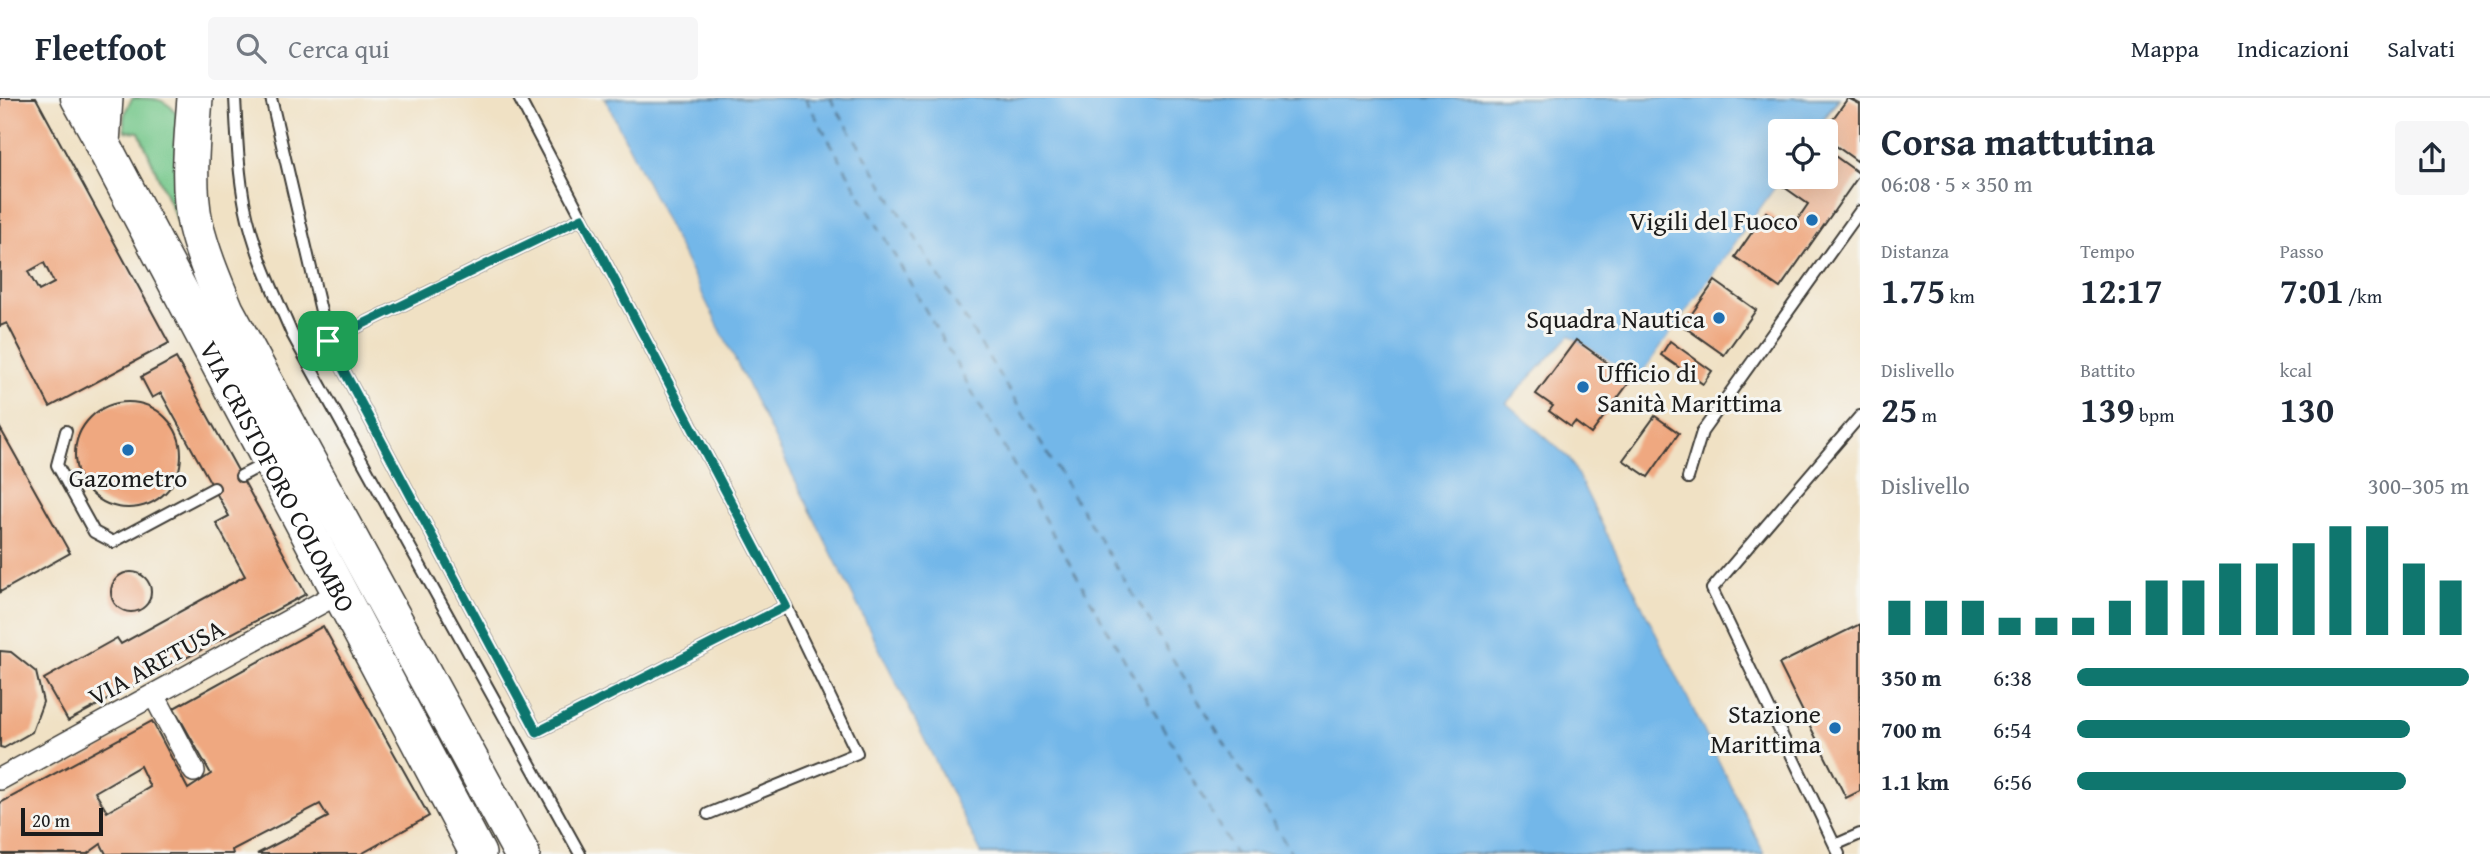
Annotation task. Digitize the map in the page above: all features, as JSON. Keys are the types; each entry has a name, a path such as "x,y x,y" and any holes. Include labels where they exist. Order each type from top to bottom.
{"main road":[{"name":"VIA CRISTOFORO COLOMBO","path":"77,98 102,143 255,469 339,593 478,854"},
{"path":"102,143 105,98"},
{"name":"VIA CRISTOFORO COLOMBO","path":"191,101 195,220 203,253 226,310 522,854"}],"street":[{"name":"VIA ARETUSA","path":"0,779 339,593"},
{"path":"154,695 194,771"}],"lane":[{"path":"235,98 238,164 245,208 259,257 292,334 580,854"},
{"path":"271,98 328,341 537,732 786,606"},
{"path":"519,98 786,606 857,753 708,814"},
{"path":"1688,478 1702,432 1860,211"},
{"path":"328,341 582,218"},
{"path":"1860,416 1712,589 1837,850 1860,834"},
{"path":"66,431 57,465 94,532 113,542 214,488"}],"green space":[{"path":"133,98 149,98 166,103 181,119 183,234 139,132 125,131 125,114"}],"water":[{"path":"604,98 1839,98 1824,119 1768,119 1768,189 1774,189 1638,380 1570,336 1507,403 1570,458 1765,854 981,854"}],"pier":[{"path":"600,98 604,98 981,854 977,854"},
{"path":"1774,189 1777,189 1640,382 1636,383 1571,340 1512,403 1573,456 1769,854 1765,854 1570,458 1507,403 1570,336 1638,379"}],"building":[{"path":"0,98 36,98 169,343 50,407 7,323 0,326","holes":["44,263 54,283 39,291 28,272"]},
{"path":"1848,98 1860,104 1860,157 1857,161 1838,147 1838,119 1833,119"},
{"name":"Vigili del Fuoco","path":"1838,158 1860,174 1780,288 1735,257 1766,212 1791,229 1808,204 1787,189 1838,189"},
{"name":"Squadra Nautica","path":"1715,281 1756,310 1724,355 1683,326"},
{"name":"Ufficio di Sanità Marittima","path":"1576,340 1631,380 1591,434 1575,422 1571,427 1549,411 1553,406 1536,394"},
{"path":"1670,341 1712,371 1703,384 1661,355"},
{"path":"176,358 306,594 68,721 44,679 117,638 121,644 245,576 216,523 229,516 161,393 152,398 141,377"},
{"name":"Gazometro","path":"128,402 148,406 166,417 177,435 181,455 177,475 166,493 148,504 128,508 108,504 90,493 79,475 75,455 79,435 90,417 108,406"},
{"path":"1655,416 1679,433 1648,477 1623,460"},
{"path":"0,428 70,553 0,592"},
{"path":"131,572 145,578 151,592 145,606 131,612 117,606 111,592 117,578"},
{"name":"Stazione Marittima","path":"1860,624 1860,791 1846,798 1779,664"},
{"path":"323,626 429,816 361,854 257,854 328,817 320,804 232,850 233,854 106,854 101,844 87,854 0,854 0,803 152,721 188,789 211,774 174,708","holes":["140,766 150,787 107,812 95,792"]},
{"path":"0,651 11,652 36,672 43,702 32,732 4,748 0,747"}],"ferry route":[{"path":"805,98 1235,854"},
{"path":"830,98 1292,854"}],"place":[{"name":"Vigili del Fuoco","path":"1812,220"},
{"name":"Squadra Nautica","path":"1719,318"},
{"name":"Ufficio di Sanità Marittima","path":"1583,387"},
{"name":"Gazometro","path":"128,450"},
{"name":"Stazione Marittima","path":"1835,728"}],"route":[{"path":"582,218 786,606 537,732 328,341 582,218"}]}
